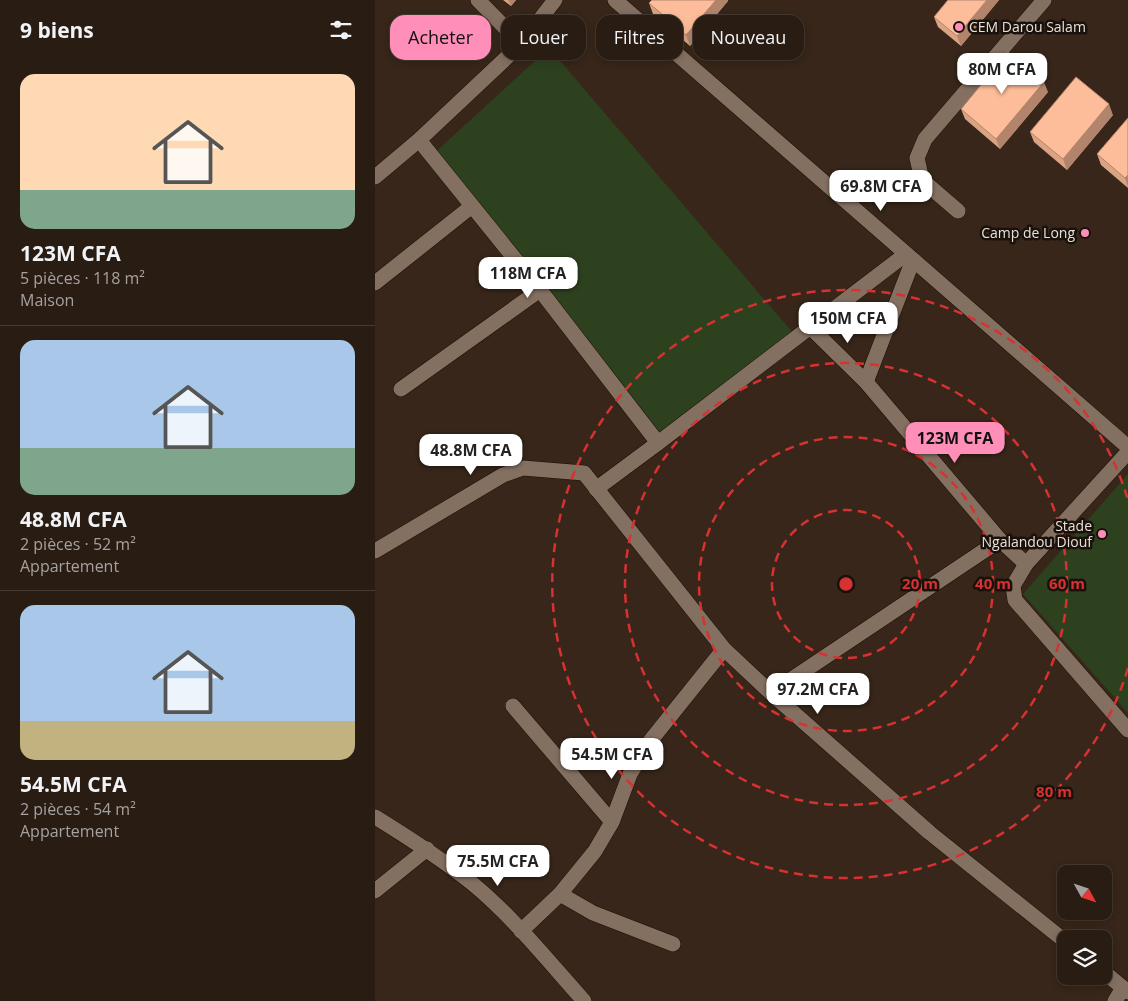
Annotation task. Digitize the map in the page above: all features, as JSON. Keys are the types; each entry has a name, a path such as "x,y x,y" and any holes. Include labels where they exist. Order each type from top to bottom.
{"street":[{"path":"478,0 501,24"},
{"path":"543,15 555,0"},
{"path":"615,0 1128,447"},
{"path":"957,211 922,180 917,158 925,139 1044,0"},
{"path":"375,177 419,140 504,60"},
{"path":"419,140 540,290 658,443"},
{"path":"375,283 471,206"},
{"path":"596,488 810,327 909,257"},
{"path":"866,382 909,257"},
{"path":"401,389 540,290"},
{"path":"810,327 866,382 1000,540 1026,564"},
{"path":"1128,452 1026,564 1013,586 1015,600 1128,730"},
{"path":"375,551 503,475 523,468 584,473 724,649 771,693 930,833 1057,935"},
{"path":"771,693 1000,540"},
{"path":"521,931 560,894 595,851 612,822 630,774 651,740 724,649"},
{"path":"513,706 612,822"},
{"path":"375,817 427,850 474,885 521,931 584,1001"},
{"path":"375,891 427,850"},
{"path":"560,894 593,912 673,944"},
{"path":"1112,979 1126,990 1115,1001"}],"green space":[{"path":"536,60 559,60 794,334 657,440 430,157"},
{"name":"Stade Ngalandou Diouf","path":"1128,474 1128,713 1023,594"}],"building":[{"path":"652,0 716,0 703,15 693,15 693,27 686,35 683,32 683,15 663,15 649,3"},
{"path":"948,0 987,0 957,36 934,17"},
{"path":"1008,52 1044,82 996,139 961,109"},
{"path":"1076,77 1109,104 1063,159 1030,132"},
{"path":"1128,118 1128,175 1125,178 1097,154"}],"place":[{"name":"CEM Darou Salam","path":"959,27"},
{"name":"Camp de Long","path":"1085,233"},
{"name":"Stade Ngalandou Diouf","path":"1102,534"}]}
